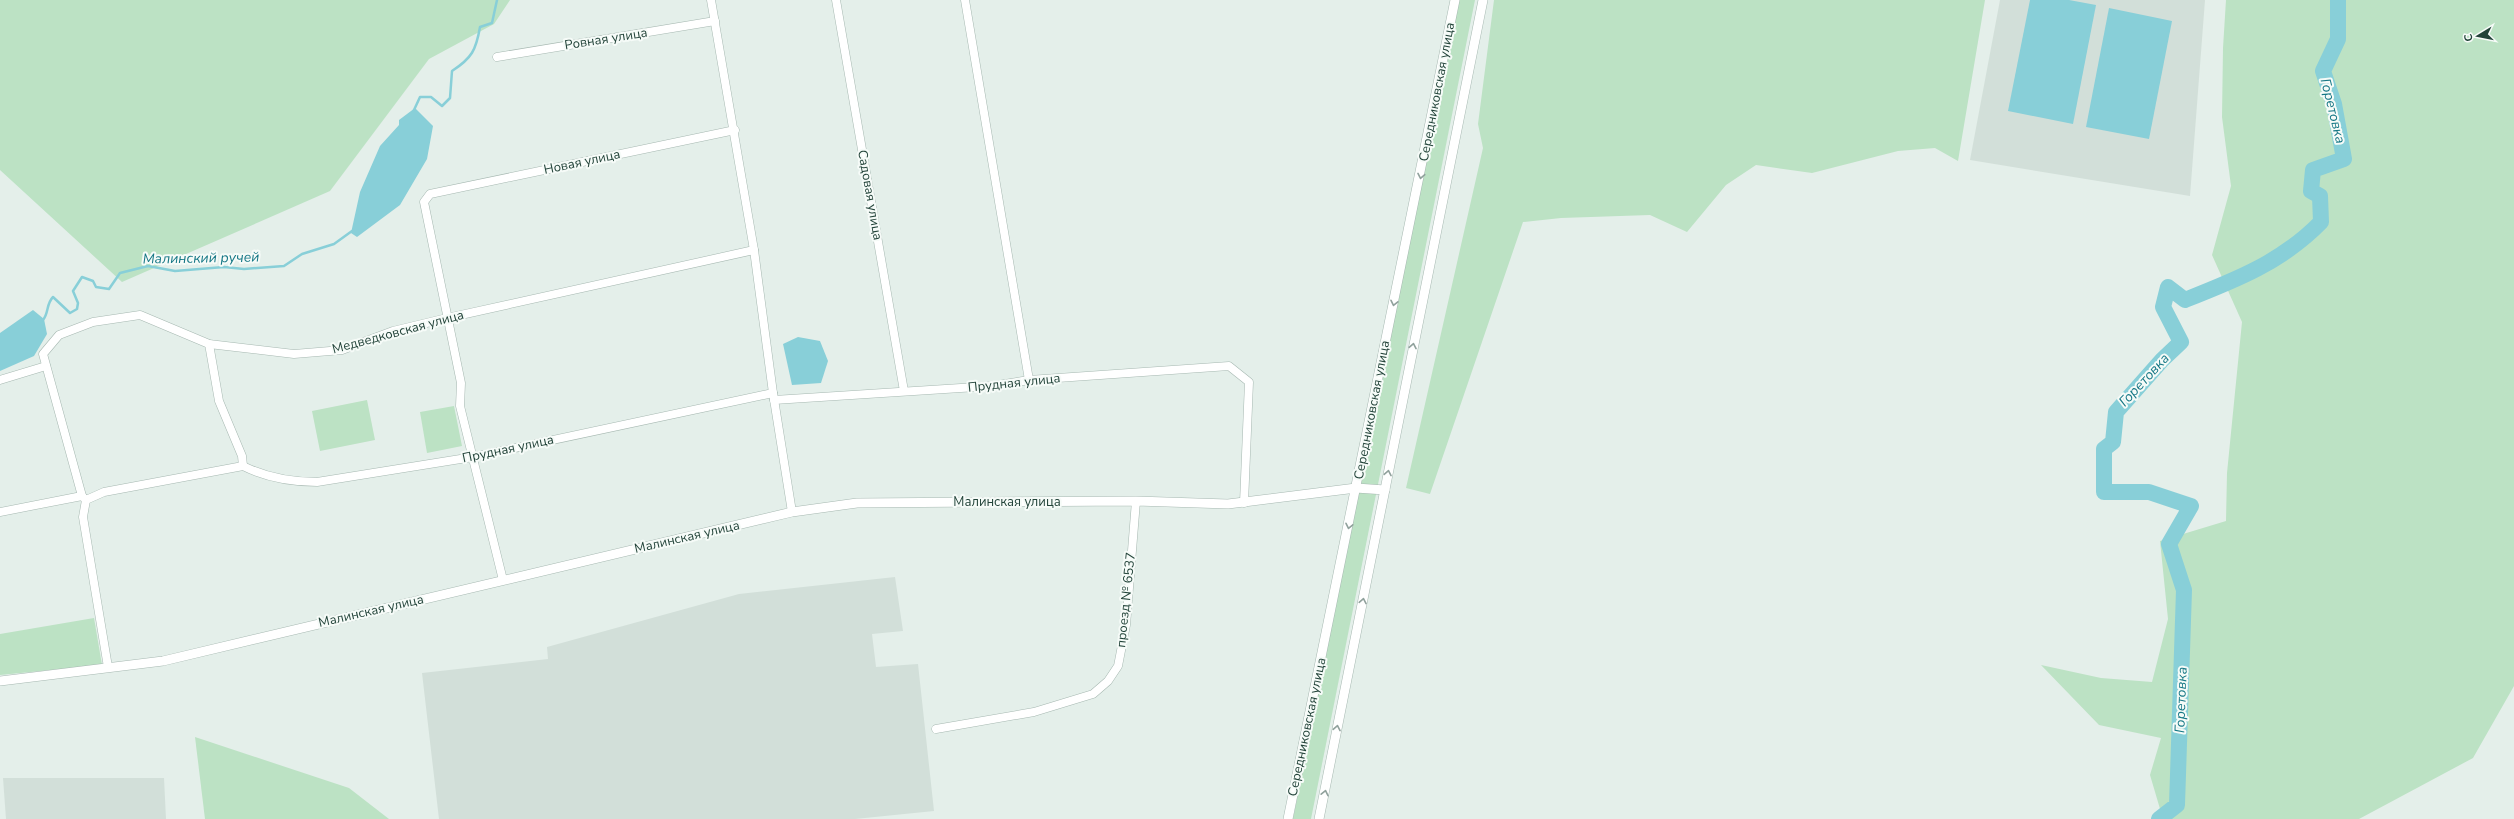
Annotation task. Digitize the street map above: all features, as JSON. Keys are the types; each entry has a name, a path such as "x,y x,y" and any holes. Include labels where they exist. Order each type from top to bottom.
{"street":[{"path":"711,0 735,130 754,250 792,512"},
{"name":"Садовая улица","path":"836,0 904,391"},
{"path":"966,0 1029,380"},
{"name":"Середниковская улица","path":"1288,819 1455,0"},
{"name":"Середниковская улица","path":"1319,819 1483,0"},
{"name":"Ровная улица","path":"497,57 715,21"},
{"name":"Новая улица","path":"447,318 424,202 430,194 735,130"},
{"name":"Медведковская улица","path":"84,498 43,354 59,335 94,322 140,315 209,344 294,354 342,350 394,331 447,318 754,250"},
{"path":"447,318 461,383 460,406 503,580"},
{"path":"0,512 84,498 104,492 243,466 242,456 219,401 209,344"},
{"path":"0,380 46,366"},
{"name":"Прудная улица","path":"243,466 258,473 292,482 317,482 473,457 774,396 992,386 1029,380 1229,366 1249,382 1244,503"},
{"name":"Малинская улица","path":"0,681 163,661 792,512 857,503 1136,501 1244,503 1356,488 1385,490"},
{"path":"84,498 83,517 108,667"},
{"name":"проезд № 6537","path":"936,729 1034,712 1093,694 1108,681 1118,666 1126,625 1136,501"}],"shaded area":[{"path":"2000,0 2205,0 2190,196 1970,160"},
{"path":"895,577 903,631 872,634 876,667 918,664 934,811 855,819 439,819 422,673 548,659 547,647 739,594"},
{"path":"3,778 164,778 166,819 6,819"}],"green space":[{"path":"0,0 510,0 494,24 429,59 330,191 122,282 0,170"},
{"path":"1458,0 1475,0 1311,819 1293,819"},
{"path":"1494,0 1985,0 1958,161 1935,148 1898,151 1812,173 1756,165 1726,185 1687,232 1650,215 1561,218 1523,222 1430,494 1406,488 1483,148 1478,124"},
{"path":"2226,0 2514,0 2514,686 2473,758 2359,819 2163,819 2150,775 2161,738 2099,725 2041,665 2101,678 2152,682 2168,619 2160,541 2226,521 2227,473 2242,322 2212,255 2231,186 2222,117 2223,48"},
{"path":"367,400 375,440 320,451 312,411"},
{"path":"454,406 462,446 427,453 420,412"},
{"path":"94,618 102,665 0,675 0,634"},
{"path":"195,737 349,788 389,819 205,819"}],"water":[{"path":"2030,0 2069,0 2096,5 2073,124 2008,111"},
{"path":"2109,8 2172,21 2149,139 2086,127"},
{"path":"415,108 433,126 427,159 400,205 357,237 351,233 360,192 380,146 399,125 399,120"},
{"path":"33,310 44,319 47,334 34,356 0,371 0,333"},
{"path":"798,337 820,341 828,361 821,383 792,385 783,344"}],"waterway":[{"name":"Малинский ручей","path":"414,110 420,97 431,97 442,106 450,98 452,71 464,62 472,53 477,42 480,27 492,23 497,0"},
{"name":"Горетовка","path":"2159,819 2177,805 2184,590 2169,544 2191,506 2149,492 2104,492 2104,449 2113,442 2116,412 2162,360 2181,342 2163,307 2168,287 2185,300 2222,285 2274,259 2306,236 2321,222 2320,196 2311,191 2313,170 2344,159 2334,104 2323,71 2338,39 2338,0"},
{"name":"Малинский ручей","path":"43,320 49,303 53,297 70,313 77,309 78,303 73,291 82,277 93,281 96,287 109,289 120,273 148,266 175,271 224,267 244,269 284,266 302,254 334,244 352,231"}]}
